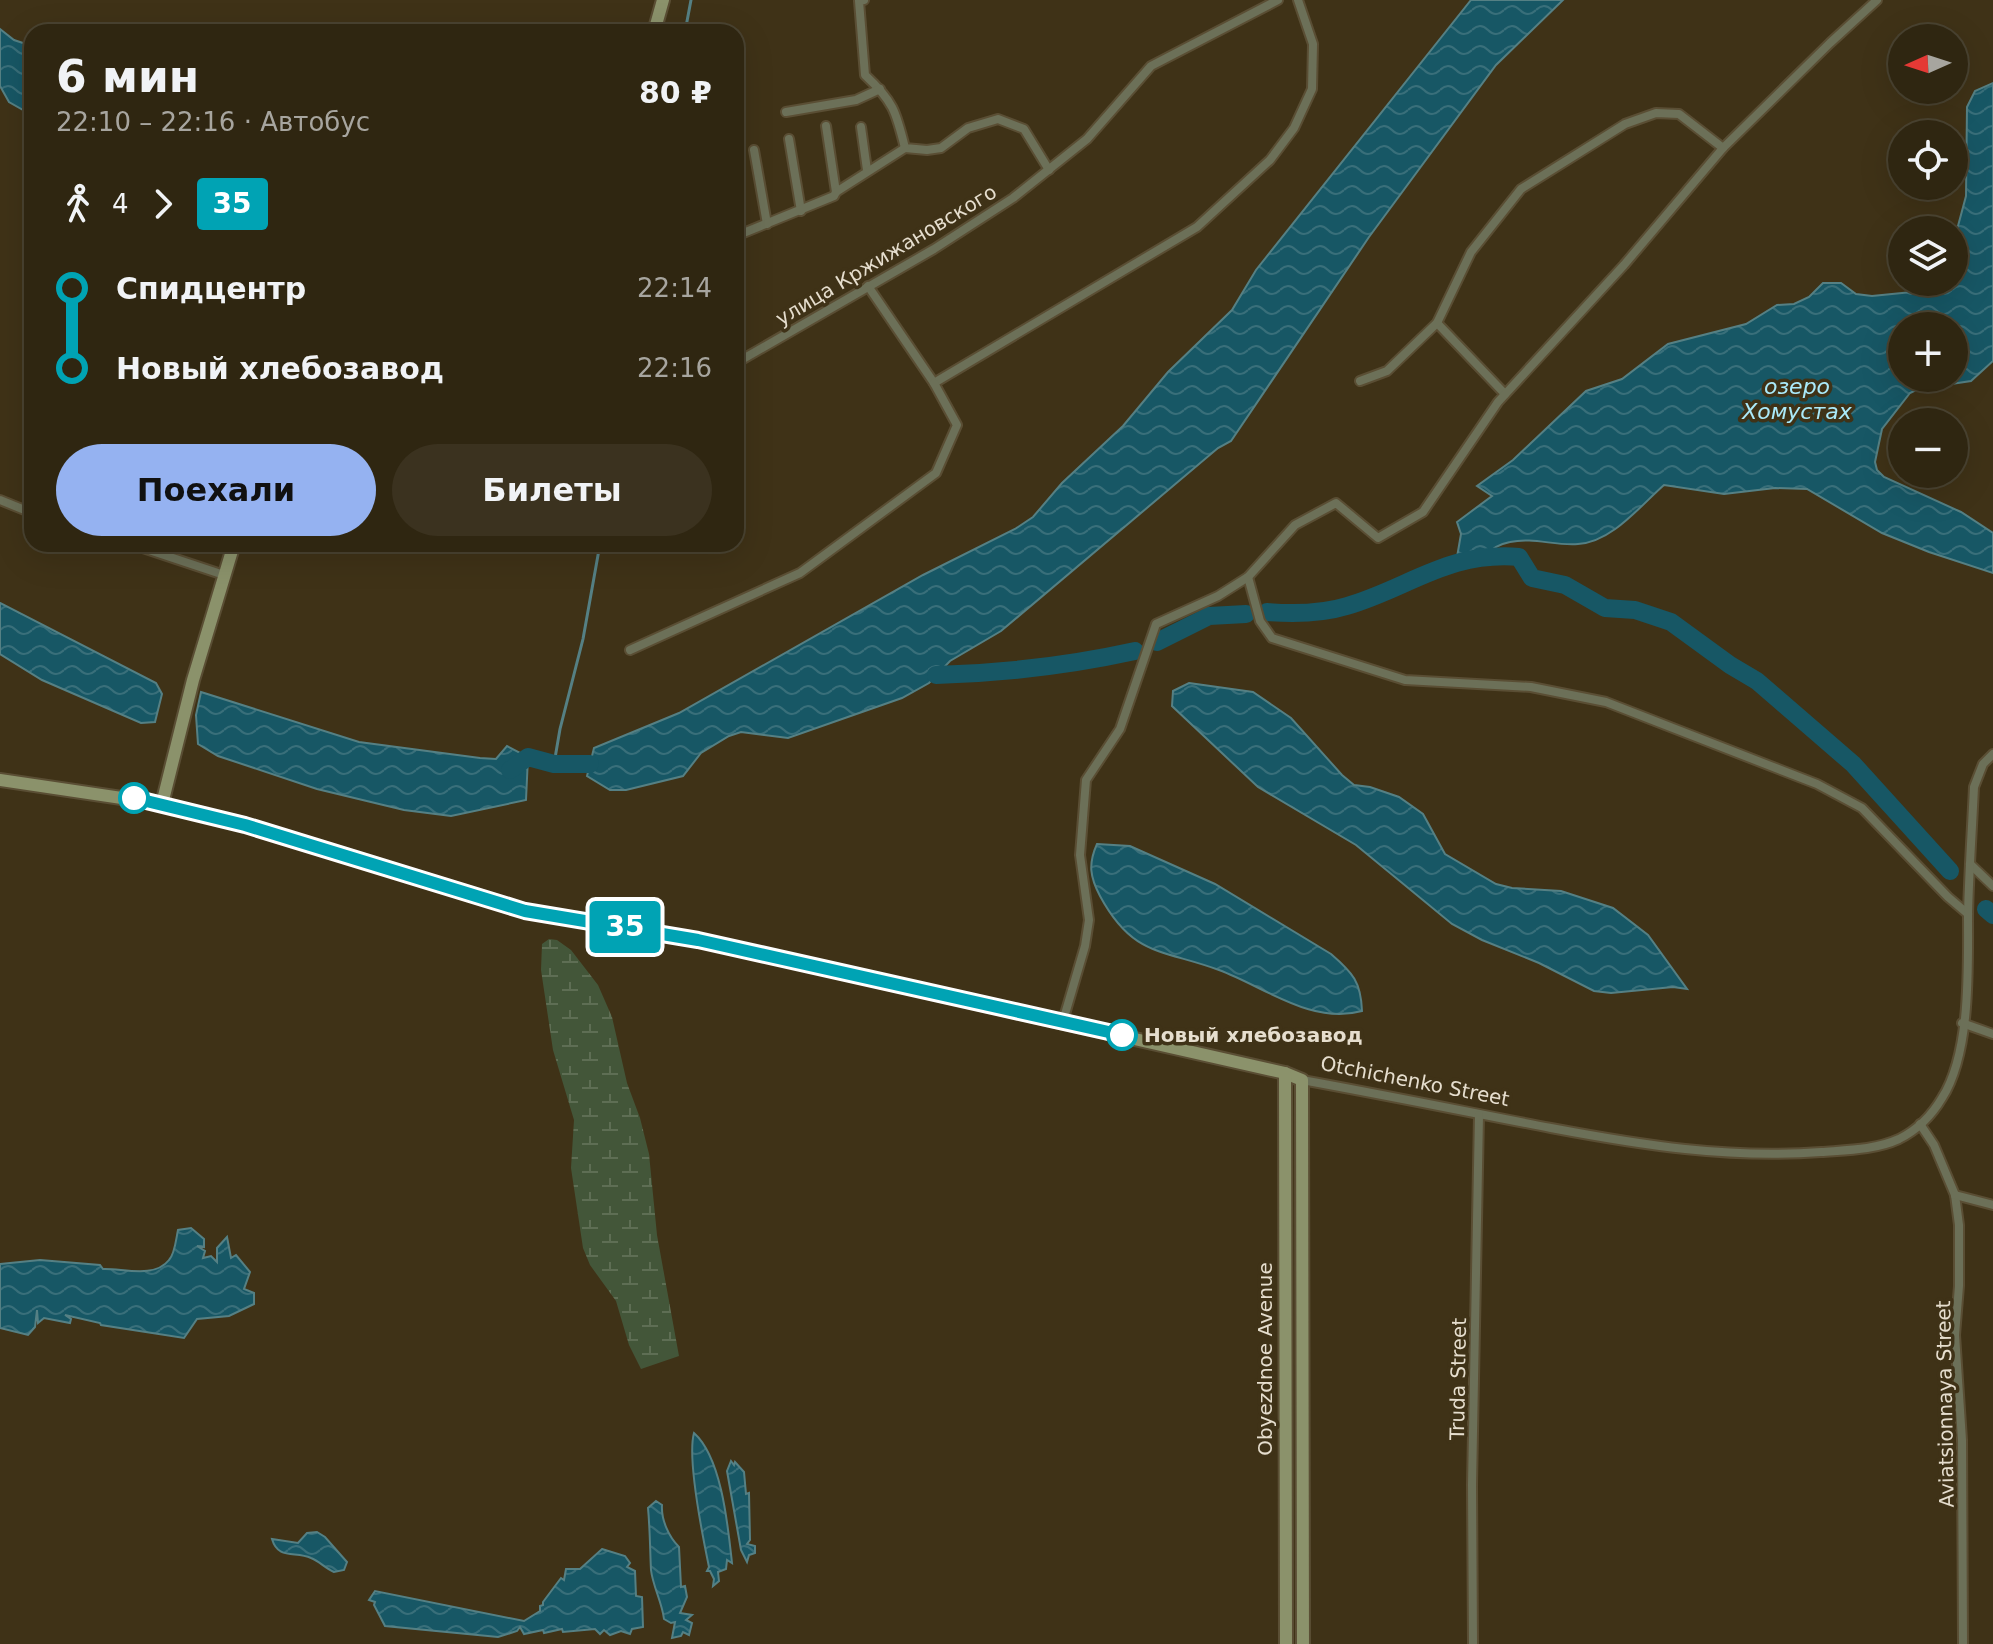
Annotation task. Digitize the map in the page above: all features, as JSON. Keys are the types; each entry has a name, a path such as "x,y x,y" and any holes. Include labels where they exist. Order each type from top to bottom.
{"street":[{"path":"656,24 663,0"},
{"path":"864,0 859,1 865,75 897,111 905,148"},
{"name":"улица Кржижановского","path":"744,358 934,249 1013,198 1087,139 1151,66 1278,0"},
{"path":"934,383 1197,227 1270,160 1294,128 1312,89 1313,44 1298,0"},
{"path":"1063,1021 1085,946 1089,920 1080,855 1086,780 1120,729 1156,624 1218,596 1248,577 1295,525 1336,503 1378,538 1423,512 1505,394 1624,265 1723,148 1877,0"},
{"path":"786,112 856,100 880,89"},
{"path":"1360,381 1387,371 1437,323 1471,252 1521,189 1625,124 1656,113 1679,114 1723,148"},
{"path":"744,233 834,196 867,170 905,148 941,148 968,128 998,119 1024,129 1049,170"},
{"path":"826,126 836,192"},
{"path":"861,127 867,170"},
{"path":"789,139 801,211"},
{"path":"754,150 767,224"},
{"path":"630,650 800,573 936,473 957,425 934,383 868,286"},
{"path":"1437,323 1505,394"},
{"path":"0,500 24,510"},
{"path":"155,552 224,575"},
{"path":"162,804 193,680 231,552"},
{"path":"1248,577 1260,621 1272,638 1405,680 1531,687 1606,702 1817,784 1862,808 1968,914"},
{"name":"Otchichenko Street","path":"0,780 162,804 245,825 525,911 698,940 1063,1021 1285,1073 1302,1080 1633,1143 1728,1154 1812,1152 1877,1146 1896,1140 1920,1124 1942,1099 1960,1055 1968,964 1976,779 1983,764 1993,754"},
{"path":"1970,864 1993,886"},
{"path":"1962,1023 1993,1034"},
{"name":"Obyezdnoe Avenue","path":"1285,1073 1286,1644"},
{"name":"Obyezdnoe Avenue","path":"1302,1080 1303,1644"},
{"name":"Truda Street","path":"1473,1644 1472,1485 1479,1115"},
{"name":"Aviatsionnaya Street","path":"1920,1124 1934,1145 1955,1195 1960,1242 1955,1335 1962,1469 1963,1644"},
{"path":"1955,1195 1993,1205"}],"green space":[{"path":"549,939 557,940 571,950 598,985 612,1017 627,1083 649,1154 657,1235 679,1356 641,1369 629,1345 616,1301 590,1265 583,1248 571,1168 574,1120 553,1050 541,970 542,944"}],"water":[{"path":"1471,0 1563,0 1496,65 1369,237 1231,441 1218,448 1001,631 950,661 929,683 902,698 788,738 741,732 729,736 701,753 683,776 626,790 610,790 587,776 594,748 679,713 923,575 1033,517 1062,483 1123,426 1168,372 1232,310 1256,270"},
{"path":"0,29 24,43 24,110 9,102 0,86"},
{"name":"озеро Хомустах","path":"1993,83 1993,361 1968,381 1968,312 1888,312 1888,392 1912,392 1898,408 1888,408 1888,421 1882,429 1875,462 1877,470 1888,479 1888,488 1908,488 1961,512 1993,533 1993,573 1882,533 1807,489 1775,488 1724,494 1664,485 1625,522 1590,542 1510,542 1474,562 1456,563 1461,534 1457,522 1492,496 1477,486 1513,460 1586,391 1622,379 1668,344 1746,324 1777,305 1794,304 1809,297 1823,283 1841,283 1856,294 1872,296 1968,296 1968,216 1961,216 1965,200 1968,200 1967,107 1975,91"},
{"path":"0,603 156,683 162,694 155,722 141,723 42,680 0,654"},
{"path":"1189,683 1253,692 1291,718 1354,785 1399,797 1423,814 1445,854 1496,884 1561,891 1613,908 1648,935 1687,989 1594,991 1452,924 1356,845 1258,787 1172,706 1173,691"},
{"path":"201,692 359,742 496,759 507,746 528,757 526,800 451,816 404,810 317,789 218,756 198,744 196,715"},
{"path":"1097,844 1130,846 1215,884 1331,954 1354,979 1360,993 1362,1011 1343,1014 1306,1009 1219,970 1137,941 1112,916 1097,889 1091,864"},
{"path":"191,1228 204,1239 204,1247 197,1246 205,1251 203,1258 211,1256 217,1262 217,1248 227,1237 231,1258 236,1255 250,1272 244,1289 254,1293 254,1304 229,1316 197,1319 184,1338 101,1325 65,1315 71,1319 70,1323 44,1318 38,1323 37,1310 35,1327 28,1335 0,1328 0,1264 40,1260 100,1265 103,1269 147,1271 163,1266 169,1260 178,1230"},
{"path":"694,1433 704,1444 717,1476 732,1563 727,1560 726,1569 718,1572 719,1581 713,1586 714,1579 707,1571 709,1567 694,1479"},
{"path":"731,1461 744,1472 746,1494 749,1493 750,1540 747,1544 755,1546 755,1553 749,1555 747,1562 741,1550 727,1471"},
{"path":"656,1501 662,1505 666,1528 679,1547 681,1587 685,1586 687,1597 680,1613 692,1615 686,1620 692,1623 689,1635 683,1632 681,1636 672,1638 675,1622 664,1619 652,1576 648,1508"},
{"path":"317,1532 347,1562 344,1570 334,1572 311,1558 278,1550 272,1539 298,1543 307,1533"},
{"path":"602,1549 625,1556 630,1563 627,1567 635,1571 636,1596 642,1597 643,1627 632,1629 630,1634 621,1631 610,1635 604,1630 600,1634 595,1629 563,1632 562,1629 524,1634 520,1627 517,1631 498,1637 385,1626 375,1602 369,1600 375,1591 524,1621 540,1611 540,1606 561,1578 564,1580 566,1569 580,1569"}],"waterway":[{"path":"686,24 691,0"},
{"path":"554,764 583,639 599,552"},
{"path":"1267,612 1307,613 1337,609 1450,565 1494,557 1519,557 1532,578 1565,585 1605,608 1635,610 1671,622 1757,681 1853,764 1950,871"},
{"path":"1157,642 1209,616 1246,614"},
{"path":"936,675 1036,668 1135,651"},
{"path":"510,770 528,757 554,764 590,764"},
{"path":"1986,909 1993,915"}],"bus line":[{"name":"35","path":"134,798 245,825 525,911 698,940 1122,1035"}],"place":[{"name":"Новый хлебозавод","path":"1122,1035"}]}
